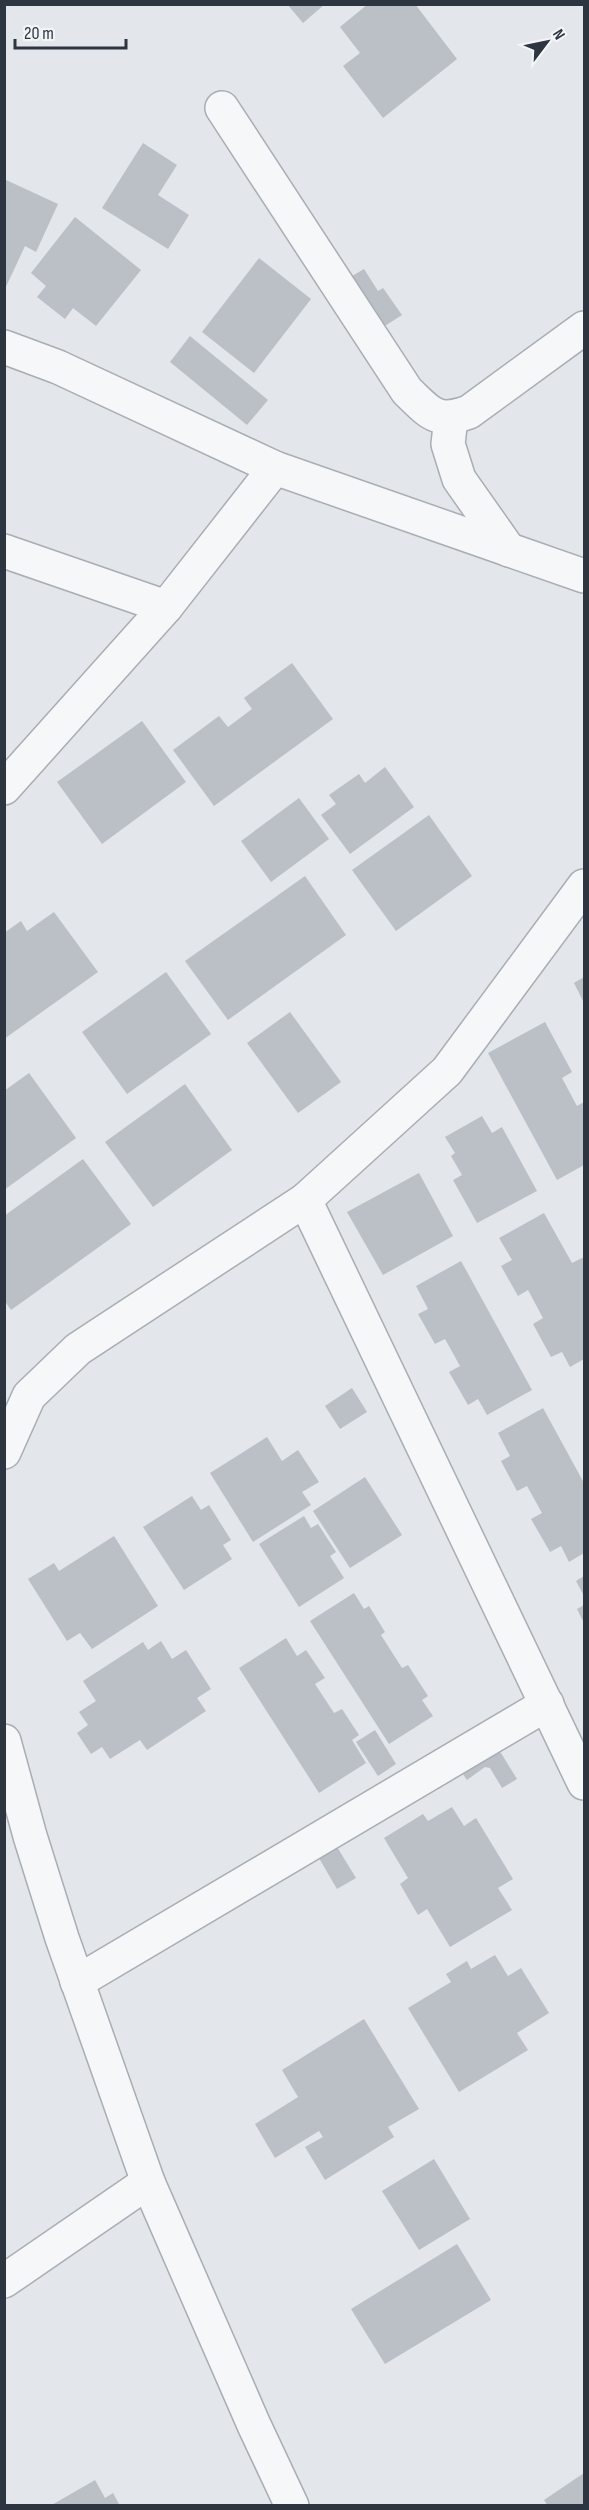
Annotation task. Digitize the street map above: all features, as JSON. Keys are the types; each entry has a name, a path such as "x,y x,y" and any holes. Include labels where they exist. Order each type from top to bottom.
{"street":[{"path":"222,108 407,391 432,416 451,418 469,412 585,328"},
{"path":"4,346 58,367 275,468 585,576"},
{"path":"451,418 448,444 459,479 509,550"},
{"path":"4,788 166,607 275,468"},
{"path":"4,551 166,607"},
{"path":"4,1452 29,1396 78,1349 305,1200 447,1071 585,886"},
{"path":"305,1200 585,1783"},
{"path":"77,1982 547,1704"},
{"path":"4,1741 30,1836 77,1982 148,2181 254,2425 292,2505"},
{"path":"4,2281 148,2181"}],"building":[{"path":"287,4 325,4 303,23"},
{"path":"368,4 415,4 457,59 383,118 343,66 360,53 340,27"},
{"path":"143,143 177,165 158,195 189,215 168,249 102,208"},
{"path":"4,179 58,204 36,252 25,246 4,291"},
{"path":"75,217 141,270 96,326 73,308 65,319 37,297 46,286 31,273"},
{"path":"259,258 311,299 254,373 202,332"},
{"path":"364,269 378,291 383,288 402,315 380,329 347,279"},
{"path":"190,336 268,400 247,425 170,362"},
{"path":"292,663 333,719 214,806 173,750 219,716 228,727 252,709 244,698"},
{"path":"142,721 186,782 102,844 57,782"},
{"path":"385,767 414,807 350,854 321,815 336,804 329,795 359,774 365,783"},
{"path":"299,798 329,839 271,882 241,841"},
{"path":"429,815 472,876 396,931 352,870"},
{"path":"305,876 346,935 228,1020 185,961"},
{"path":"54,912 98,972 4,1039 4,933 21,921 27,931"},
{"path":"166,972 211,1034 127,1094 82,1032"},
{"path":"584,977 584,1003 574,983"},
{"path":"290,1012 341,1082 298,1113 247,1043"},
{"path":"545,1022 572,1072 562,1078 577,1106 584,1102 584,1165 557,1180 488,1053"},
{"path":"29,1073 76,1138 4,1190 4,1091"},
{"path":"185,1084 232,1150 153,1207 105,1142"},
{"path":"482,1116 492,1133 502,1127 537,1191 477,1223 453,1180 462,1175 451,1156 455,1153 445,1137"},
{"path":"83,1159 131,1224 11,1310 4,1300 4,1216"},
{"path":"419,1173 453,1236 383,1275 347,1212"},
{"path":"544,1213 572,1263 584,1257 584,1359 570,1367 562,1352 551,1357 533,1324 543,1318 528,1290 518,1296 501,1266 512,1260 499,1238"},
{"path":"461,1261 532,1390 487,1415 478,1399 468,1405 449,1372 460,1366 445,1339 435,1344 418,1314 428,1309 416,1286"},
{"path":"352,1388 367,1412 340,1429 325,1406"},
{"path":"543,1408 584,1483 584,1553 569,1562 561,1546 550,1552 531,1519 542,1513 527,1486 517,1491 501,1461 510,1456 498,1433"},
{"path":"267,1437 282,1461 298,1450 319,1482 302,1492 311,1505 253,1542 210,1473"},
{"path":"365,1477 402,1535 350,1568 313,1511"},
{"path":"192,1496 201,1510 209,1505 231,1540 223,1545 232,1559 184,1590 143,1527"},
{"path":"304,1516 311,1528 318,1524 336,1552 330,1556 344,1578 299,1607 259,1544"},
{"path":"114,1536 158,1606 92,1649 80,1633 67,1641 28,1579 54,1563 59,1571"},
{"path":"584,1576 584,1596 576,1581"},
{"path":"354,1593 364,1609 369,1606 385,1632 381,1635 402,1668 408,1665 428,1696 422,1700 433,1716 389,1744 310,1621"},
{"path":"584,1605 584,1623 577,1609"},
{"path":"286,1638 297,1656 306,1650 325,1678 315,1684 334,1713 342,1709 359,1735 352,1740 366,1763 319,1793 239,1668"},
{"path":"161,1641 172,1659 186,1650 211,1689 197,1698 206,1711 147,1750 140,1740 110,1759 102,1747 91,1754 77,1733 88,1725 79,1712 96,1701 83,1681 143,1642 148,1650"},
{"path":"375,1730 396,1764 378,1776 356,1742"},
{"path":"481,1748 501,1753 517,1779 502,1788 490,1768 485,1767 467,1780 456,1764"},
{"path":"452,1807 464,1826 476,1818 513,1879 498,1888 512,1910 450,1947 427,1909 418,1915 400,1884 408,1878 384,1838 423,1814 428,1821"},
{"path":"334,1842 356,1878 337,1889 316,1853"},
{"path":"495,1955 508,1976 521,1968 549,2013 517,2033 528,2050 459,2092 408,2008 451,1982 446,1974 467,1961 471,1969"},
{"path":"364,2019 419,2109 388,2127 394,2137 325,2180 305,2147 323,2137 319,2131 275,2158 255,2124 298,2097 282,2070"},
{"path":"434,2159 470,2219 419,2250 382,2191"},
{"path":"457,2244 491,2300 385,2364 351,2309"},
{"path":"584,2473 584,2506 548,2506 544,2500"},
{"path":"95,2480 105,2498 113,2493 120,2506 50,2506"}]}
